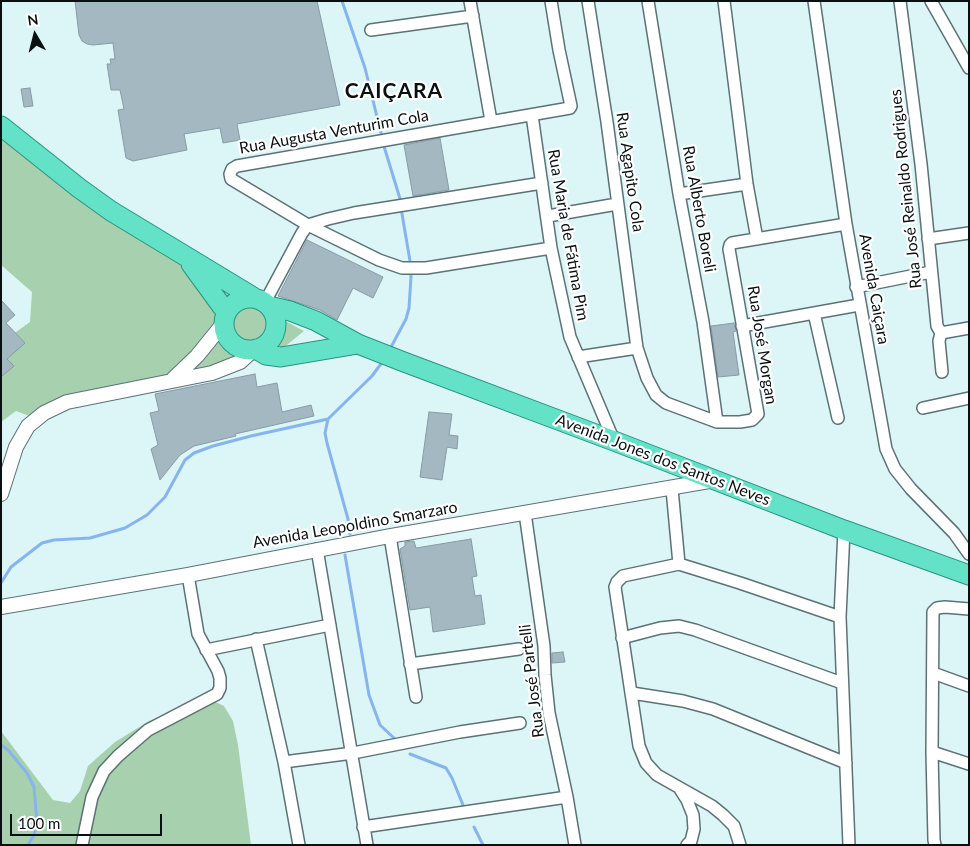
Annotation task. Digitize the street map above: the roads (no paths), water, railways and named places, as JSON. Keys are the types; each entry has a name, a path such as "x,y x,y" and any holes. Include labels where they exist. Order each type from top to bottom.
{"highway":[{"name":"Avenida Jones dos Santos Neves","path":"1,126 112,211 262,302 307,318 367,347 404,362 969,576"},
{"name":"Avenida Jones dos Santos Neves","path":"184,255 224,318 226,336 235,346 247,350 255,350 266,355 281,357 367,347"},
{"path":"224,318 234,302 240,299 262,302 276,317 276,330 270,341 255,350"}],"street":[{"path":"470,1 491,121"},
{"name":"Rua Augusta Venturim Cola","path":"308,225 231,179 232,169 237,166 377,141 566,110 572,106 558,50 551,1"},
{"name":"Rua Agapito Cola","path":"588,1 637,348"},
{"name":"Rua Alberto Boreli","path":"648,1 679,194 703,322 717,422"},
{"path":"724,1 747,184 757,239 846,224"},
{"name":"Avenida Caiçara","path":"814,1 856,287 886,449 895,469 954,533 969,554"},
{"name":"Rua José Reinaldo Rodrigues","path":"900,1 922,164 937,326 941,333 939,341 942,372"},
{"path":"931,1 969,68"},
{"path":"371,30 473,16"},
{"name":"Rua Maria de Fátima Pim","path":"532,115 548,216 551,248 570,336 614,441"},
{"path":"262,302 308,225 328,219 542,183"},
{"path":"679,194 747,184"},
{"path":"548,216 617,204"},
{"path":"308,225 379,260 412,268 551,248"},
{"path":"928,239 969,233"},
{"name":"Rua José Morgan","path":"637,348 647,378 656,395 666,403 717,422 752,420 758,414 729,249 732,243 757,239"},
{"path":"856,287 931,272"},
{"path":"742,326 860,305"},
{"path":"814,313 838,418"},
{"path":"173,380 197,356 224,318"},
{"path":"941,333 969,328"},
{"path":"578,357 637,348"},
{"path":"1,494 16,447 28,426 44,412 67,402 212,373 240,362 255,350"},
{"path":"923,408 969,398"},
{"name":"Avenida Leopoldino Smarzaro","path":"1,607 188,575 390,536 672,489 715,480"},
{"path":"672,489 679,564"},
{"name":"Rua José Partelli","path":"525,513 544,646 549,713 567,797 574,845"},
{"path":"844,530 840,617 849,845"},
{"path":"390,536 416,697"},
{"path":"317,549 353,753 367,845"},
{"path":"740,845 734,826 724,815 712,806 657,775 646,763 639,746 615,587 623,576 679,564 840,617"},
{"path":"82,845 92,797 97,783 109,766 148,730 217,694 220,688 220,678 198,634 188,575"},
{"path":"935,843 932,752 933,612 937,608 945,607 969,609"},
{"path":"206,650 330,625"},
{"path":"622,638 660,628 679,626 695,630 842,683"},
{"path":"256,639 284,762 300,845"},
{"path":"410,664 519,649"},
{"path":"933,673 969,686"},
{"path":"632,694 683,701 713,709 846,763"},
{"path":"284,762 353,753 460,732 520,723"},
{"path":"932,752 969,764"},
{"path":"677,786 687,800 693,816 694,829 691,841 687,845"},
{"path":"364,827 567,797"}],"waterway":[{"path":"342,1 365,68 382,137"},
{"path":"383,143 401,202"},
{"path":"390,349 406,319 409,308 410,261 401,208"},
{"path":"1,583 11,567 42,543 54,540 90,538 125,528 147,515 165,497 185,460 194,453 251,436 328,419 372,376 383,361"},
{"path":"328,419 325,433 348,519 350,534"},
{"path":"345,555 369,695 380,725 394,738"},
{"path":"1,745 8,750 27,773 34,787 37,822 34,835 28,845"},
{"path":"410,754 446,768 463,805"},
{"path":"474,827 483,845"}],"district":[{"name":"CAIÇARA","path":"394,91"}]}
